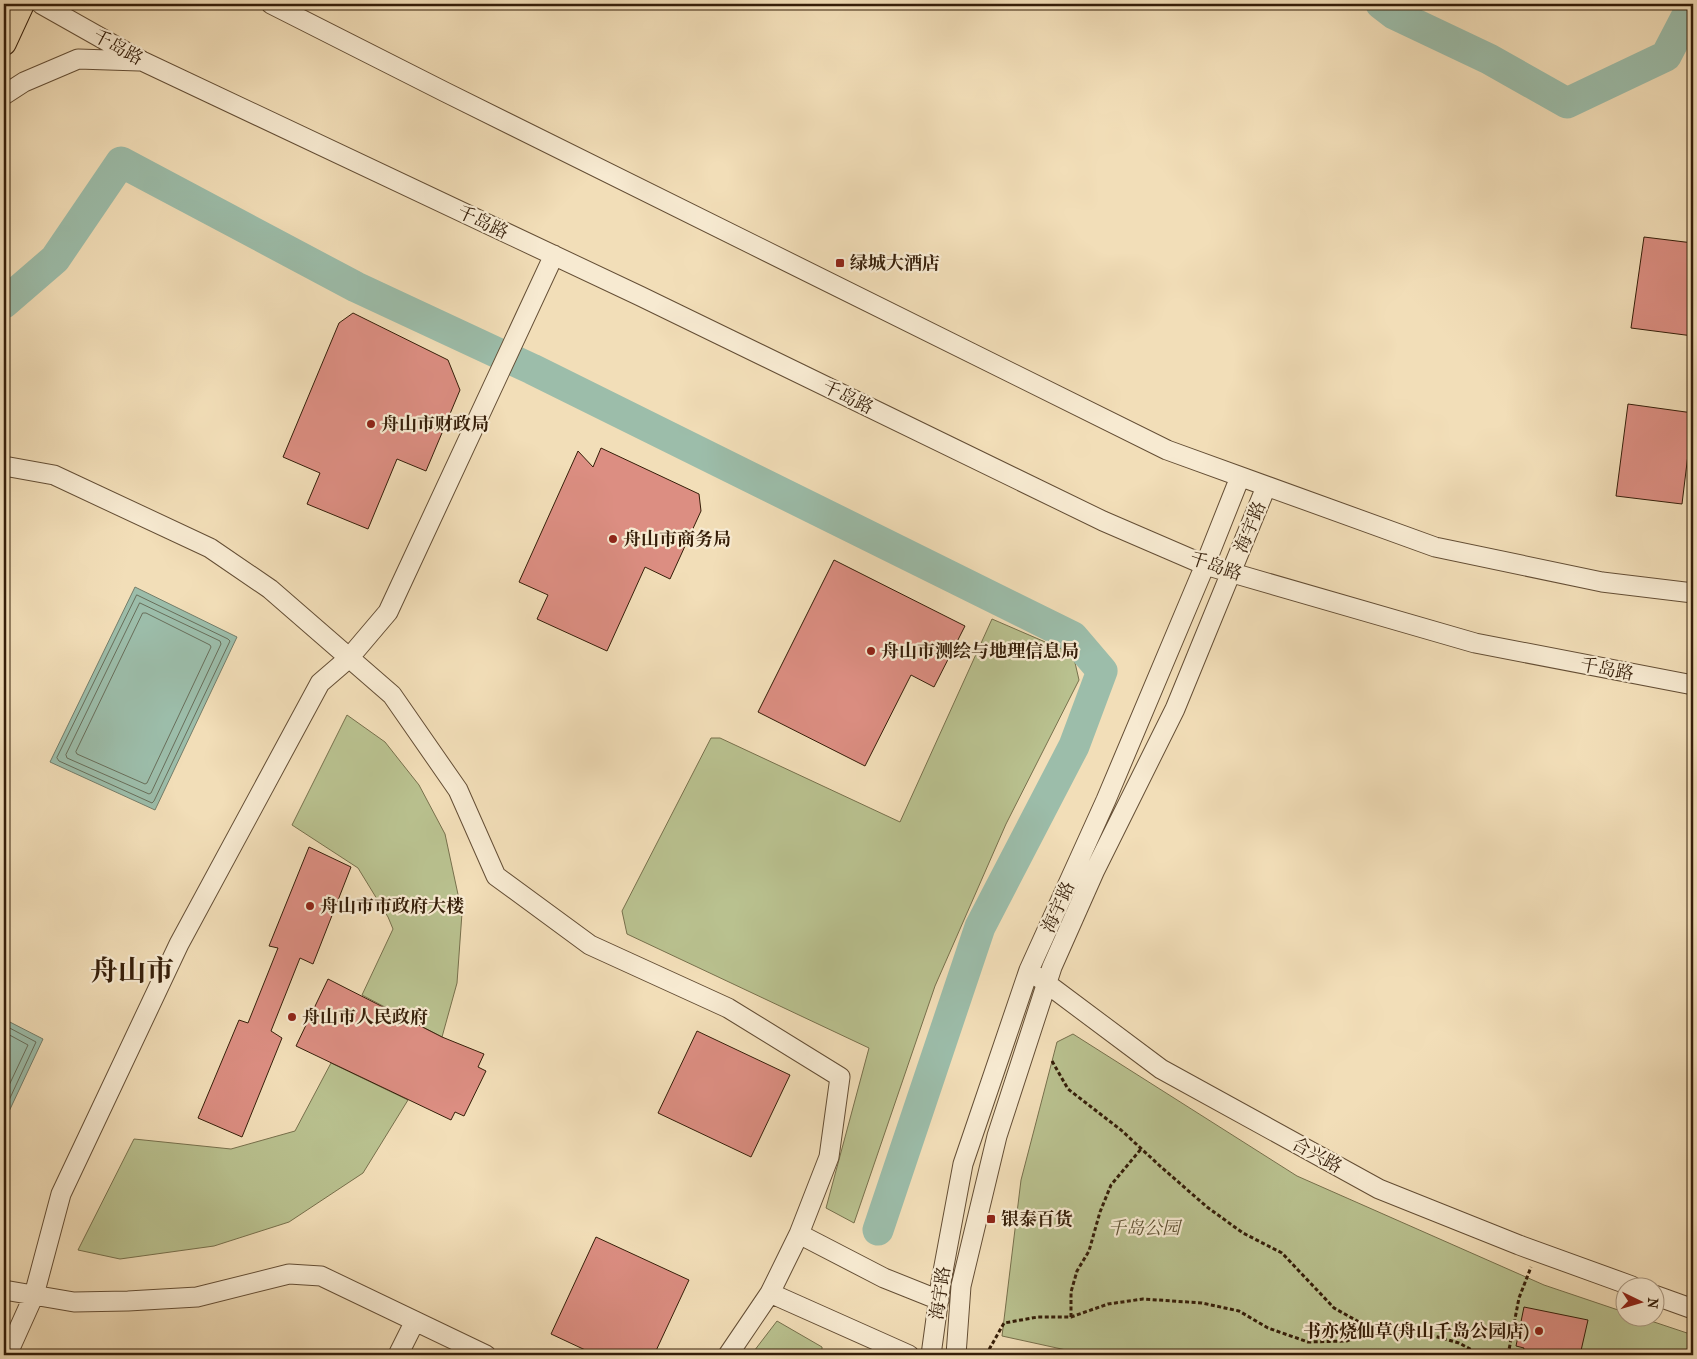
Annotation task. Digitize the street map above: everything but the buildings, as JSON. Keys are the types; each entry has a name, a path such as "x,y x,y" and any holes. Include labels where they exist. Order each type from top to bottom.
{"main road":[{"path":"4,43 22,4"}],"street":[{"name":"千岛路","path":"41,4 142,61 554,255 1103,521 1206,565 1475,643 1693,685"},
{"path":"271,4 506,123 1167,450 1434,546 1602,582 1693,593"},
{"path":"4,95 24,82 78,59 142,61"},
{"path":"7,1355 34,1295 61,1194 179,944 320,683 349,658 388,612 554,255"},
{"path":"4,466 54,475 210,548 270,589 392,695 458,790 496,876 590,945 728,1008 840,1077 829,1157 799,1234 770,1293 728,1355"},
{"name":"海宇路","path":"931,1355 963,1164 1029,970 1106,800 1206,565 1240,477"},
{"name":"海宇路","path":"956,1355 961,1286 994,1146 1052,967 1095,870 1175,709 1266,486"},
{"name":"合兴路","path":"1029,970 1161,1069 1379,1189 1614,1279"},
{"path":"799,1234 884,1278 939,1300"},
{"path":"4,1290 74,1302 128,1301 197,1297 289,1274 320,1276 486,1355"},
{"path":"770,1293 909,1355"},
{"path":"1664,1299 1693,1309"},
{"path":"398,1355 415,1321"}],"path":[{"path":"1052,1061 1068,1089 1121,1130 1207,1207 1243,1233 1282,1253 1334,1308 1368,1327 1402,1327 1459,1343 1481,1355"},
{"path":"1071,1317 1071,1292 1077,1271 1089,1251 1100,1212 1111,1185 1141,1149"},
{"path":"1508,1355 1519,1298 1536,1251"},
{"path":"986,1355 1004,1323 1038,1317 1071,1317 1108,1304 1143,1299 1202,1303 1239,1311 1268,1328 1308,1342 1347,1342 1378,1327"}],"green space":[{"path":"992,619 1073,654 1079,680 1006,824 935,986 854,1223 826,1208 869,1048 627,934 622,911 711,738 720,738 900,822"},
{"path":"347,715 385,742 419,785 445,834 462,913 457,983 442,1037 362,995 393,929 388,917 358,868 292,825"},
{"name":"千岛公园","path":"1073,1034 1297,1176 1544,1285 1614,1309 1614,1326 1664,1325 1693,1335 1693,1355 1089,1355 1002,1336 1021,1180 1057,1042"},
{"path":"331,1063 408,1100 363,1173 289,1222 214,1246 120,1259 78,1250 134,1139 231,1149 295,1131"},
{"path":"777,1321 822,1347 822,1355 751,1355"}],"water":[{"path":"135,587 237,637 155,810 50,762"},
{"path":"4,1019 43,1039 4,1122"}],"waterway":[{"path":"1381,4 1394,14 1489,59 1567,103 1666,56 1693,4"},
{"path":"4,303 55,259 121,162 356,287 532,369 1073,637 1102,671 1074,746 980,927 878,1230"}],"place":[{"name":"绿城大酒店","path":"840,263"},
{"name":"舟山市财政局","path":"371,424"},
{"name":"舟山市商务局","path":"613,539"},
{"name":"舟山市测绘与地理信息局","path":"871,651"},
{"name":"舟山市市政府大楼","path":"310,906"},
{"name":"舟山市人民政府","path":"292,1017"},
{"name":"银泰百货","path":"991,1219"},
{"name":"书亦烧仙草(舟山千岛公园店)","path":"1539,1331"}],"district":[{"name":"舟山市","path":"132,970"}]}
